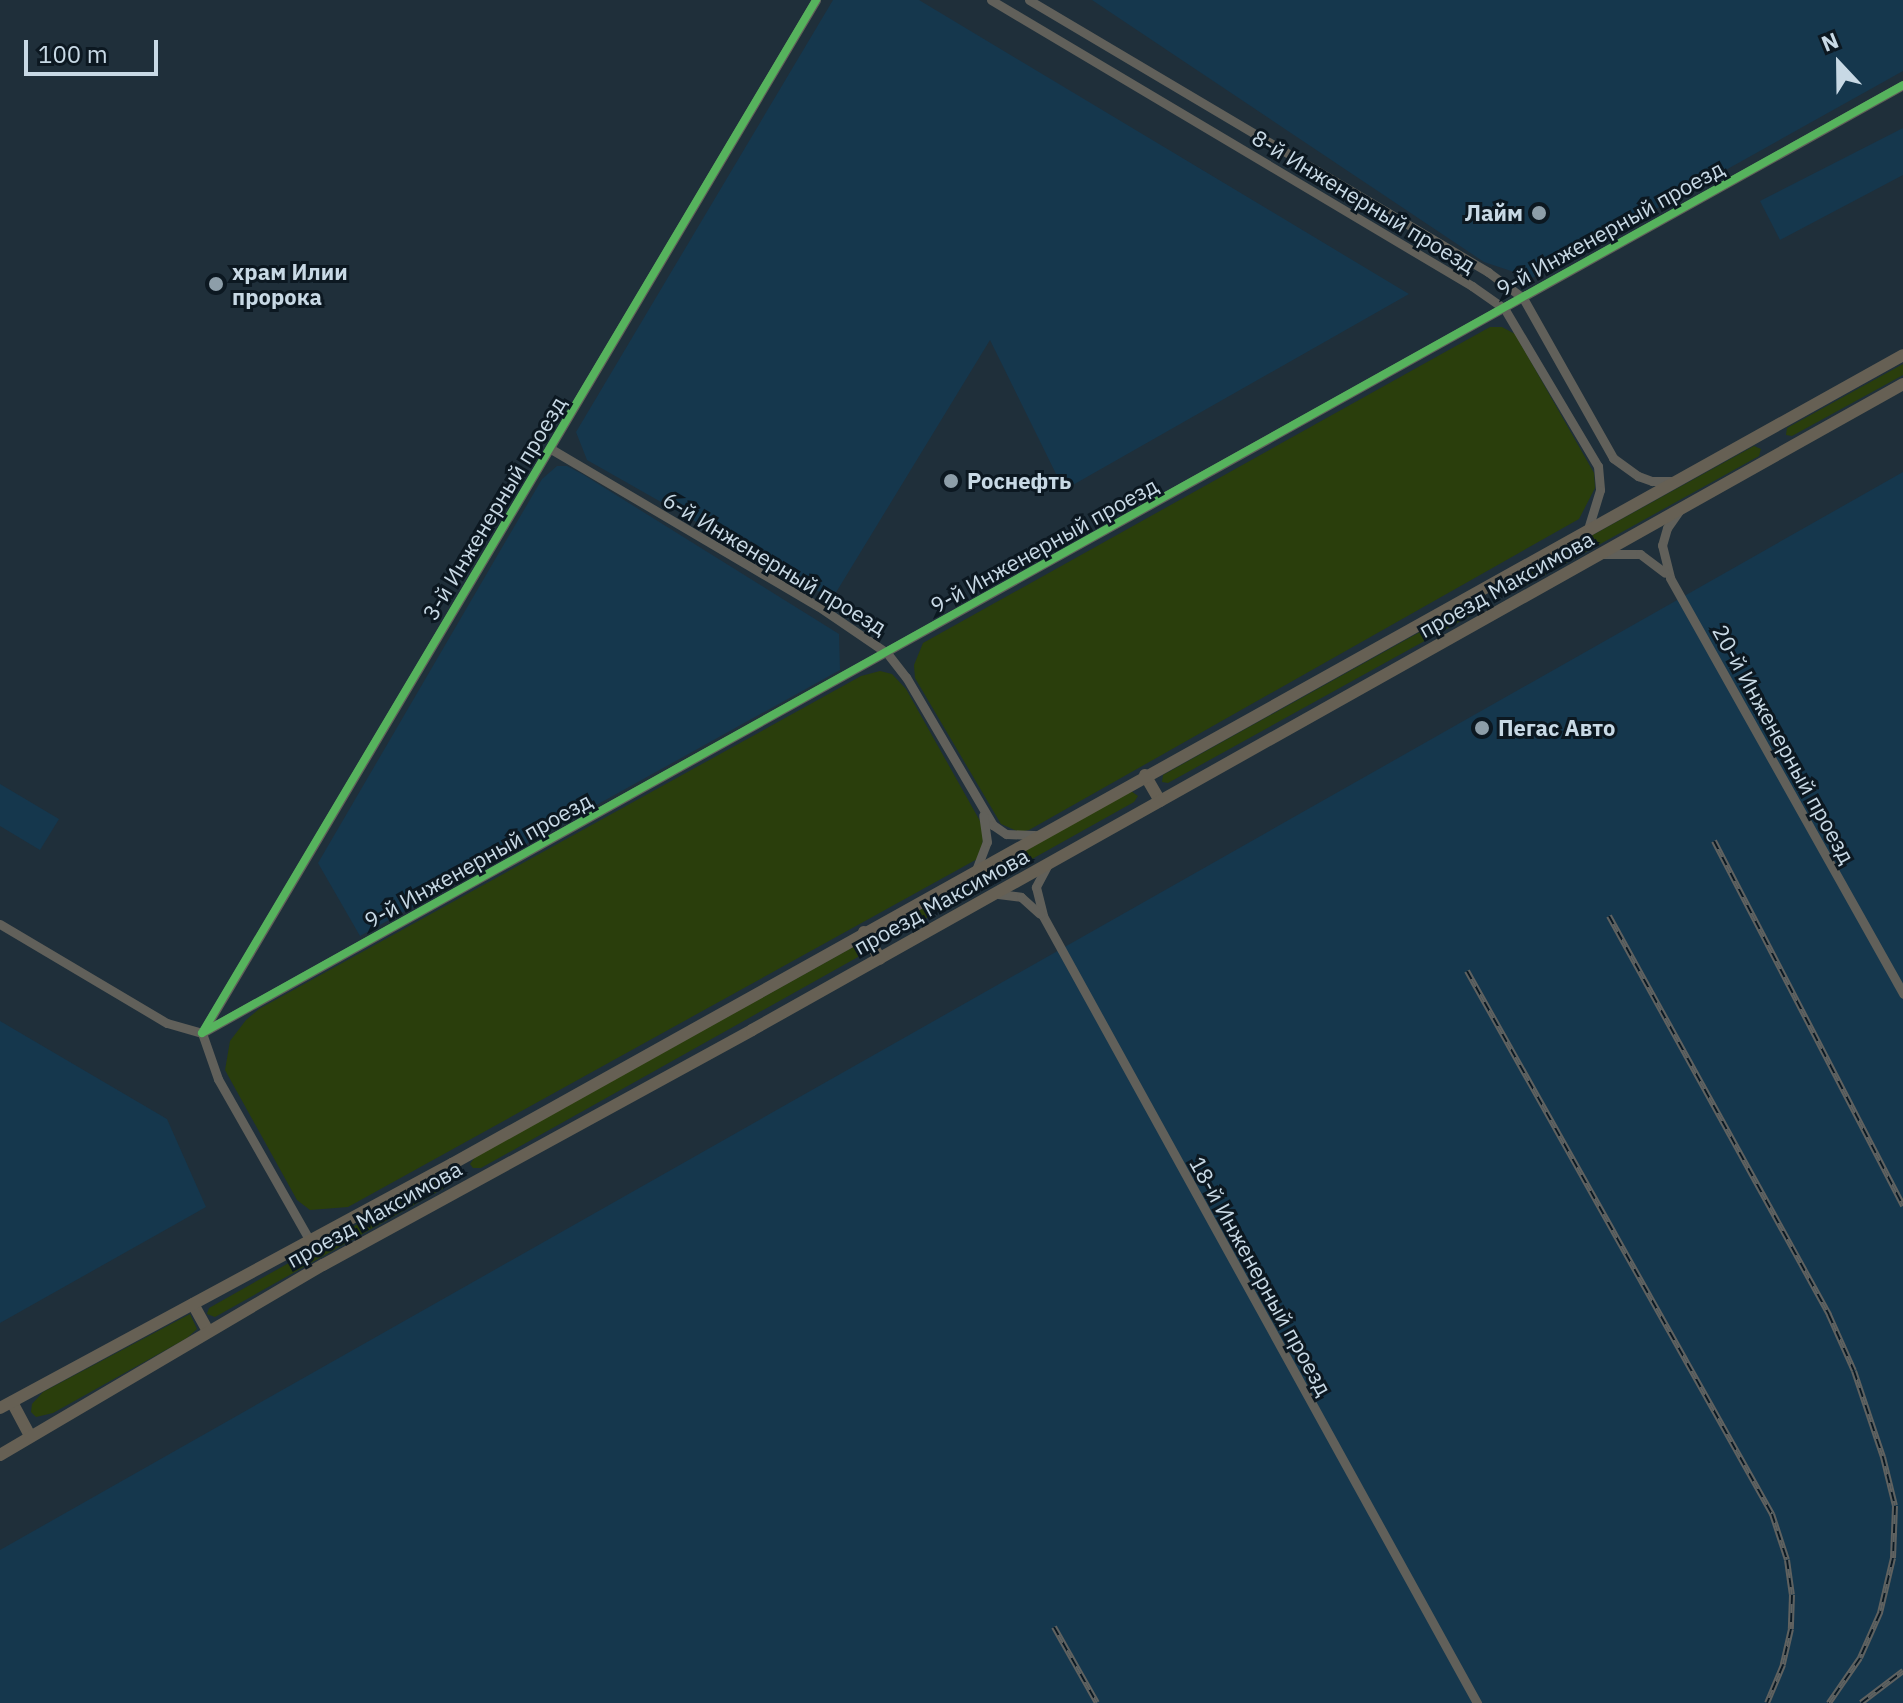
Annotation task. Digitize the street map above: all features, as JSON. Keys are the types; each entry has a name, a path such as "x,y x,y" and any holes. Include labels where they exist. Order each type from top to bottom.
{"main road":[{"name":"проезд Максимова","path":"6,1405 452,1164 1903,355"},
{"name":"проезд Максимова","path":"0,1455 208,1331 464,1186 880,959 1903,384"},
{"path":"1767,431 1780,453"},
{"path":"1494,583 1508,606"},
{"path":"1145,775 1160,801"},
{"path":"864,932 880,959"},
{"path":"452,1164 464,1186"},
{"path":"193,1304 208,1331"},
{"path":"6,1405 30,1436"}],"street":[{"name":"3-й Инженерный проезд","path":"202,1033 816,0"},
{"name":"8-й Инженерный проезд","path":"991,0 1504,308 1598,466 1600,490 1588,529"},
{"name":"8-й Инженерный проезд","path":"1029,0 1488,272 1523,298 1613,458 1628,471 1652,481 1677,481"},
{"name":"9-й Инженерный проезд","path":"202,1033 1903,85"},
{"name":"6-й Инженерный проезд","path":"551,449 818,606 887,653 906,677 993,825 1006,834 1040,835"},
{"name":"20-й Инженерный проезд","path":"1681,508 1667,528 1662,545 1670,578 1903,994"},
{"path":"1598,555 1640,554 1655,562 1670,578"},
{"path":"976,870 987,842 981,808"},
{"name":"18-й Инженерный проезд","path":"1050,863 1036,887 1043,916 1477,1703"},
{"path":"993,895 1021,897 1043,916"},
{"path":"0,924 167,1023 202,1033 218,1079 310,1241"}],"shaded area":[{"path":"833,0 919,0 1409,294 1064,490 990,340 832,599 587,460 576,432"},
{"path":"1092,0 1903,0 1903,71 1532,278 1484,262"},
{"path":"1903,128 1903,175 1780,240 1760,201"},
{"path":"557,466 567,466 584,475 839,634 840,670 360,936 318,863 542,479"},
{"path":"1903,472 1903,1703 0,1703 0,1550"},
{"path":"0,784 59,819 40,850 0,826"},
{"path":"0,1021 167,1119 206,1207 0,1323"}],"green space":[{"path":"1490,327 1502,327 1515,334 1594,473 1595,488 1579,519 1029,830 1019,832 1001,824 915,678 914,665 923,643"},
{"path":"1903,364 1903,375 1792,436 1786,435 1787,428"},
{"path":"1754,446 1761,449 1759,456 1521,588 1514,587 1515,578"},
{"path":"1481,598 1489,599 1486,607 1168,783 1162,782 1163,775"},
{"path":"880,671 892,674 906,689 980,821 984,835 979,858 348,1207 310,1210 297,1200 225,1070 230,1041 246,1020 259,1009 861,676"},
{"path":"1131,791 1138,796 1134,802 894,936 886,935 886,929"},
{"path":"855,946 862,953 858,957 481,1168 473,1168 470,1164 475,1157"},
{"path":"441,1177 447,1183 444,1188 215,1317 207,1314 209,1308"},
{"path":"190,1314 197,1329 187,1338 53,1413 36,1417 31,1412 32,1404 43,1392"}],"railway":[{"path":"1714,841 1903,1206"},
{"path":"1609,916 1829,1315 1854,1371 1883,1457 1895,1506 1893,1558 1880,1613 1860,1658 1829,1703"},
{"path":"1467,971 1772,1514 1787,1560 1792,1595 1791,1629 1783,1665 1767,1703"},
{"path":"1054,1627 1097,1703"},
{"path":"1861,1703 1903,1671"}],"cycle path":[{"path":"202,1033 816,0"},
{"path":"202,1033 1903,85"}],"place":[{"name":"Лайм","path":"1539,213"},
{"name":"храм Илии пророка","path":"216,284"},
{"name":"Роснефть","path":"951,481"},
{"name":"Пегас Авто","path":"1482,728"}]}
